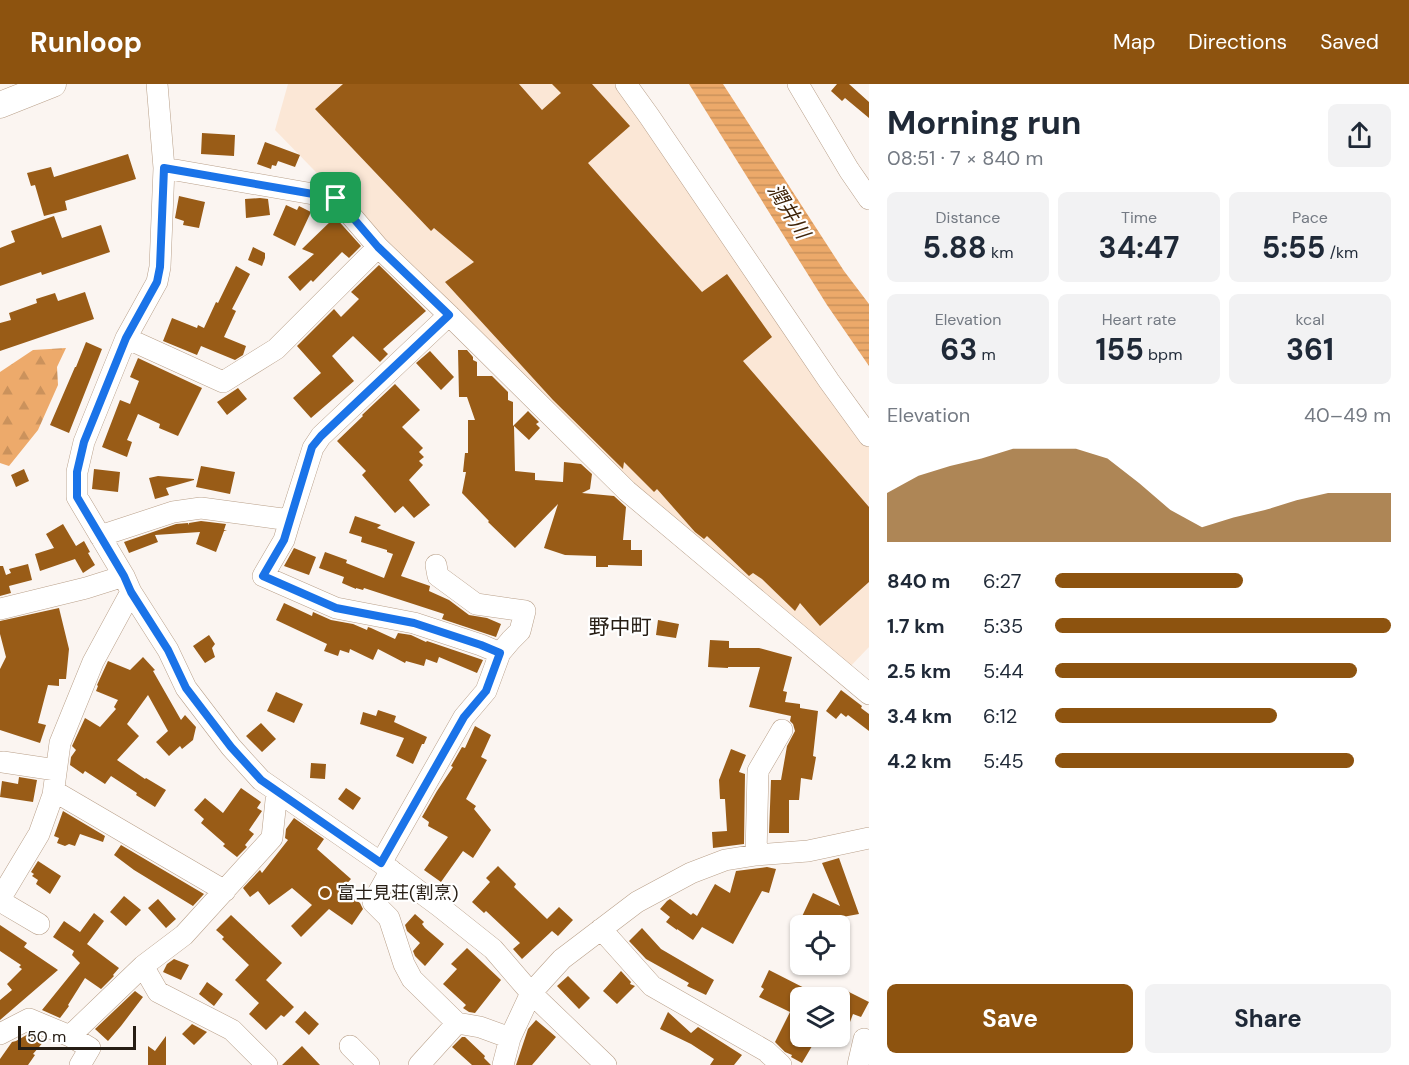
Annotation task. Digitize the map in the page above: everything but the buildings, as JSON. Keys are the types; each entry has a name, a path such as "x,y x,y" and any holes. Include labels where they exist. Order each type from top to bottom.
{"main road":[{"path":"0,105 53,84"}],"street":[{"path":"157,84 164,168 160,267 157,282 126,338 84,442 77,472 77,497 168,650 186,688 231,747 261,780 440,906 493,949 531,993 606,1065"},
{"path":"626,84 869,436"},
{"path":"798,84 869,199"},
{"path":"164,168 336,198 378,247 627,491 869,694"},
{"path":"126,338 223,382 276,349 378,247"},
{"path":"449,315 312,447 284,540 263,576 336,608 414,623 500,653"},
{"path":"100,536 173,512 201,508 290,520"},
{"path":"436,565 438,576 476,604 525,611 520,631 500,653 486,691 464,717 386,867 373,902 389,918 404,964 412,979 457,1023 480,1027 510,1038"},
{"path":"0,609 86,588 128,584"},
{"path":"39,924 0,900 9,864 39,834 55,780 60,743 128,584"},
{"path":"756,855 758,771 782,730"},
{"path":"3,762 55,780 225,891"},
{"path":"70,1036 143,966 184,935 272,838 277,791"},
{"path":"503,1065 510,1038 531,993 562,959 637,902 692,873 725,860 808,851 869,838"},
{"path":"601,929 652,986 766,1051 781,1065"},
{"path":"143,966 158,992 232,1030 267,1065"},
{"path":"0,1034 29,1018 70,1036 90,1048 80,1065"},
{"path":"419,1065 457,1023"},
{"path":"858,1065 864,1038"},
{"path":"350,1046 369,1065"}],"shaded area":[{"path":"288,84 630,84 869,438 869,647 844,673 597,461 275,130"}],"green space":[{"path":"66,348 57,367 58,385 38,430 9,466 0,463 0,372 33,350"}],"water":[{"name":"潤井川","path":"689,84 723,84 844,271 869,304 869,366 827,305"}],"place":[{"name":"富士見荘(割烹)","path":"325,893"}],"district":[{"name":"野中町","path":"620,627"}],"route":[{"path":"164,168 336,198 378,247 449,315 312,447 284,540 263,576 336,608 414,623 500,653 486,691 464,717 381,863 261,780 231,747 186,688 168,650 131,592 124,576 77,497 77,472 84,442 126,338 157,282 160,267 164,168"}]}
